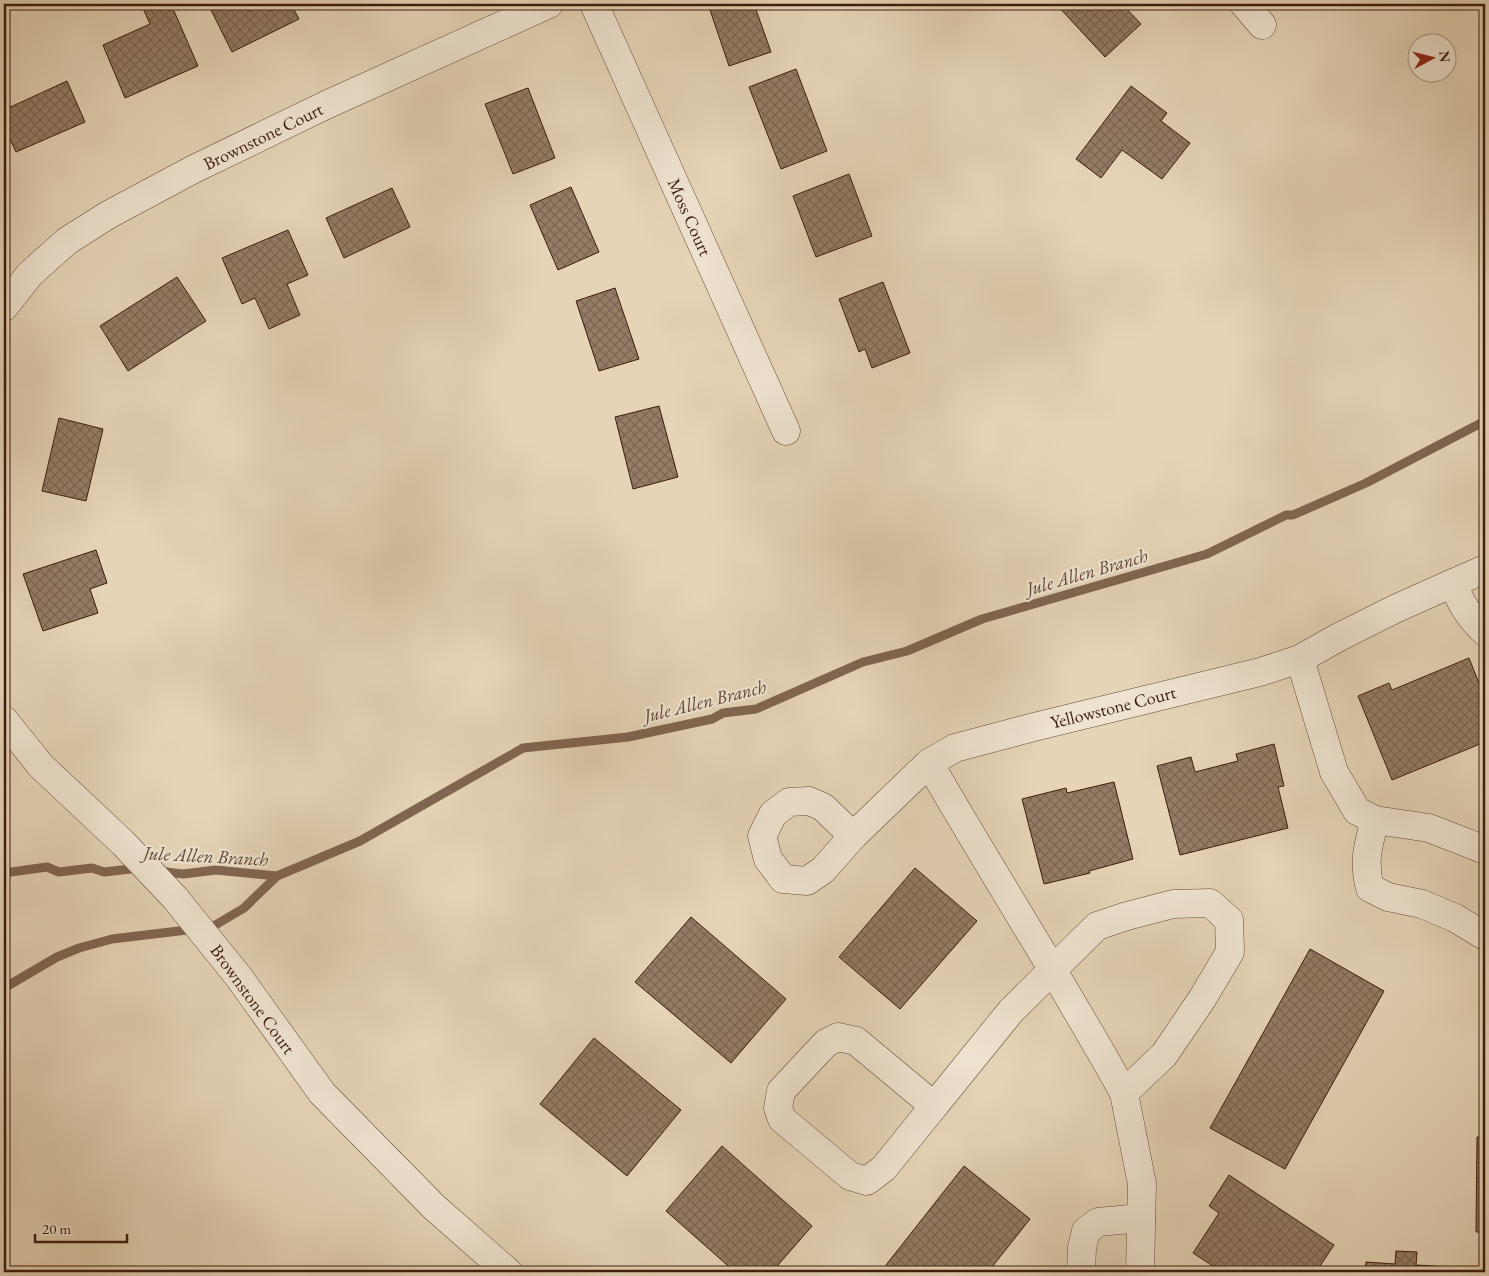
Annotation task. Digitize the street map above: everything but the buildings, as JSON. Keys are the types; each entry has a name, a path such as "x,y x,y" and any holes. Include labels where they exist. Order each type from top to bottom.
{"street":[{"name":"Brownstone Court","path":"4,308 30,274 67,241 108,215 220,156 326,105 549,4"},
{"name":"Moss Court","path":"594,4 786,431"},
{"path":"1244,4 1262,25"},
{"name":"Yellowstone Court","path":"853,836 928,763 956,748 1260,672 1300,659 1371,621 1485,569"},
{"path":"1453,583 1471,619 1485,632"},
{"path":"1300,659 1334,772 1357,811 1375,820 1429,828 1485,850"},
{"name":"Brownstone Court","path":"4,720 41,766 124,843 175,898 238,976 322,1094 434,1207 508,1272"},
{"path":"928,763 985,861 1086,1024 1124,1094 1142,1184 1140,1272"},
{"path":"1375,820 1368,843 1366,872 1370,888 1388,897 1422,904 1455,918 1485,936"},
{"path":"934,1106 856,1041 838,1037 826,1043 781,1091 778,1108 782,1119 850,1176 867,1181 884,1168 1011,1011 1097,926 1174,904 1210,903 1229,920 1230,952 1202,999 1164,1055 1124,1094"},
{"path":"1081,1272 1082,1248 1086,1231 1098,1222 1141,1218"}],"waterway":[{"name":"Jule Allen Branch","path":"159,871 183,874 216,870 277,876 360,841 523,748 628,737 712,719 723,713 756,709 863,662 907,651 982,619 1207,554 1286,515 1293,515 1366,483 1485,421"},
{"name":"Jule Allen Branch","path":"4,873 47,867 59,872 92,868 104,872 139,868"},
{"path":"4,988 57,957 79,948 112,939 212,927 244,908 277,876"}]}
